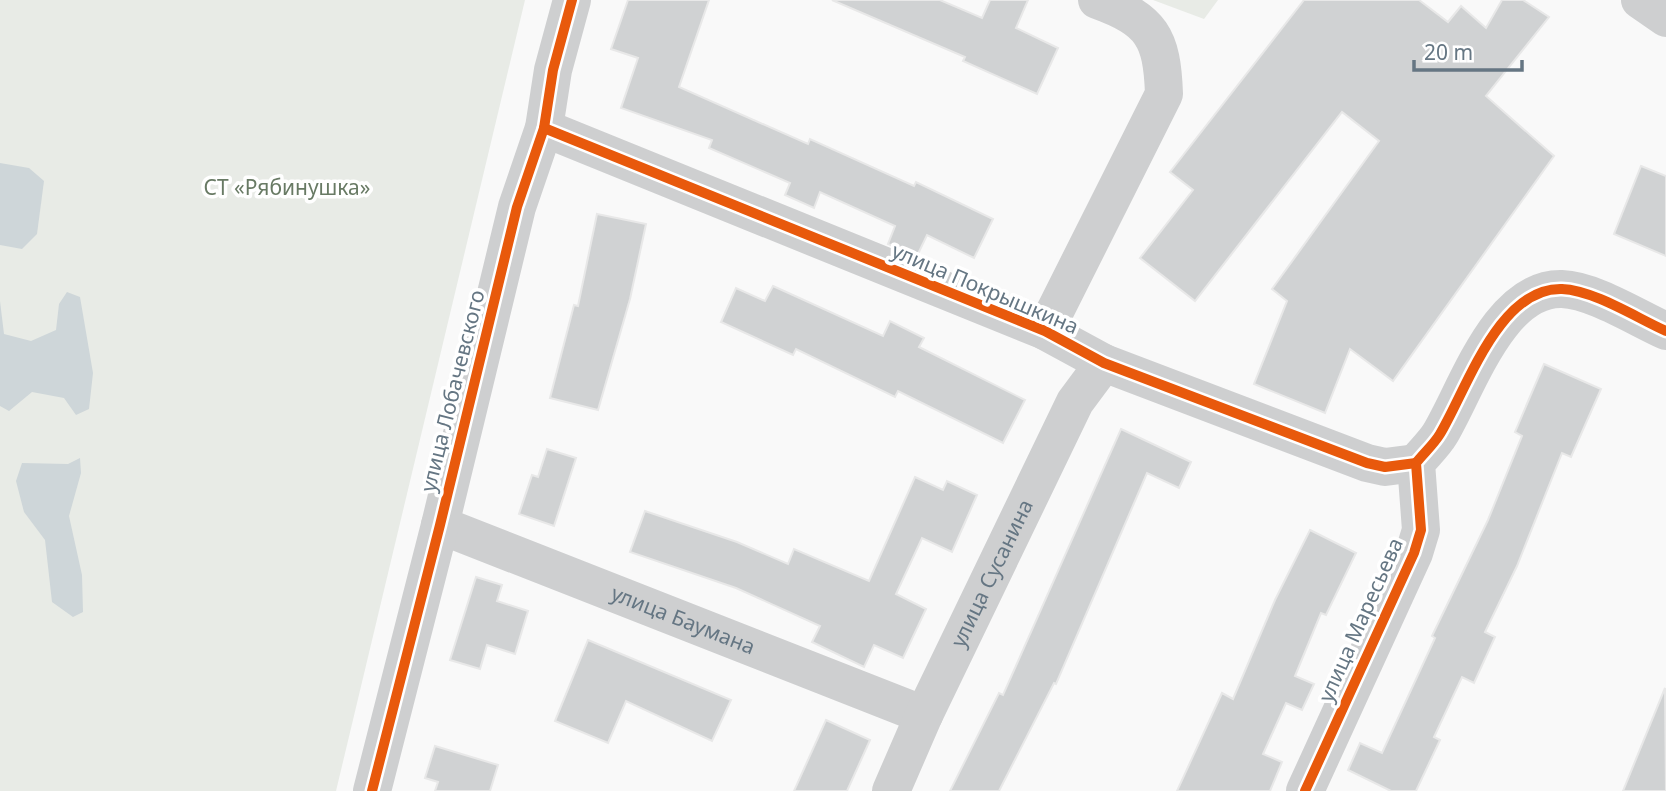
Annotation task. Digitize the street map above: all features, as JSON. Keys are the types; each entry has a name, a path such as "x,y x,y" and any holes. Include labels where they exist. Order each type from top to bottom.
{"street":[{"name":"улица Лобачевского","path":"372,791 517,207 544,128 553,71 572,0"},
{"path":"1045,331 1164,94 1163,58 1156,35 1129,11 1097,0"},
{"path":"1640,0 1666,18"},
{"name":"улица Покрышкина","path":"544,128 1045,331 1104,363 1367,463 1385,467 1416,463"},
{"path":"1416,463 1438,437 1498,327 1516,306 1539,291 1563,289 1587,295 1666,331"},
{"name":"улица Сусанина","path":"891,791 924,715 1074,401 1104,363"},
{"name":"улица Маресьева","path":"1305,791 1414,553 1421,530 1416,463"},
{"name":"улица Баумана","path":"440,525 924,715"}],"green space":[{"name":"СТ «Рябинушка»","path":"0,0 525,0 336,791 0,791"},
{"path":"1153,0 1218,0 1204,19"}],"shaded area":[{"path":"0,163 29,168 44,181 37,234 22,249 0,245"},
{"path":"67,292 80,297 93,373 89,409 76,415 64,398 32,392 9,411 0,406 0,301 4,334 31,341 56,330 59,304"},
{"path":"80,458 81,473 69,516 82,575 83,612 73,617 52,602 45,540 24,512 16,481 22,463 68,464"}],"building":[{"path":"628,0 709,0 679,87 808,144 810,139 914,186 916,182 993,219 974,258 927,235 917,256 888,244 895,226 820,192 814,208 785,195 790,183 709,148 712,140 621,108 638,58 611,49"},
{"path":"832,0 940,0 982,18 990,0 1028,0 1016,28 1058,48 1037,94 963,61 965,57"},
{"path":"1304,0 1419,0 1448,22 1461,6 1486,28 1502,0 1523,0 1549,17 1486,96 1554,156 1393,381 1350,349 1325,413 1254,384 1287,301 1272,289 1379,141 1342,112 1195,301 1140,258 1193,190 1170,172"},
{"path":"1641,166 1666,176 1666,256 1614,234"},
{"path":"597,214 646,224 630,299 598,410 550,398 574,305 578,306"},
{"path":"773,286 883,336 890,321 924,338 919,347 1025,400 1003,443 898,391 895,397 796,349 793,355 721,322 736,288 765,301"},
{"path":"1544,364 1601,389 1571,457 1562,453 1517,566 1485,632 1495,637 1474,683 1462,677 1434,737 1440,740 1416,791 1391,791 1348,770 1360,743 1382,753 1435,638 1432,636 1488,520 1522,436 1515,432"},
{"path":"1121,429 1191,462 1179,488 1147,473 1056,684 1054,683 999,791 950,791 999,693 1003,695"},
{"path":"547,449 576,458 554,526 519,514 532,475 538,477"},
{"path":"915,477 943,490 947,481 977,495 952,552 922,538 896,594 926,609 903,658 874,645 864,667 812,642 820,626 736,588 630,552 645,511 737,542 788,564 794,549 869,581"},
{"path":"1310,530 1356,553 1326,615 1321,613 1295,676 1314,684 1302,710 1286,703 1263,754 1282,762 1270,791 1177,791 1222,693 1233,699 1275,600"},
{"path":"476,577 502,585 497,601 528,611 515,654 487,645 480,669 450,660"},
{"path":"588,640 731,700 712,741 626,701 608,743 555,721"},
{"path":"1665,688 1666,791 1623,791"},
{"path":"826,720 870,740 847,791 794,791"},
{"path":"435,746 498,765 490,791 435,791 438,782 425,778"}],"cycle path":[{"path":"372,791 517,207 544,128 553,70 572,0"},
{"path":"544,128 1045,331 1104,363 1367,463 1385,467 1416,463"},
{"path":"1305,791 1414,553 1421,530 1416,463 1440,434 1474,368 1503,322 1520,304 1540,293 1562,289 1601,299 1666,331"}]}
